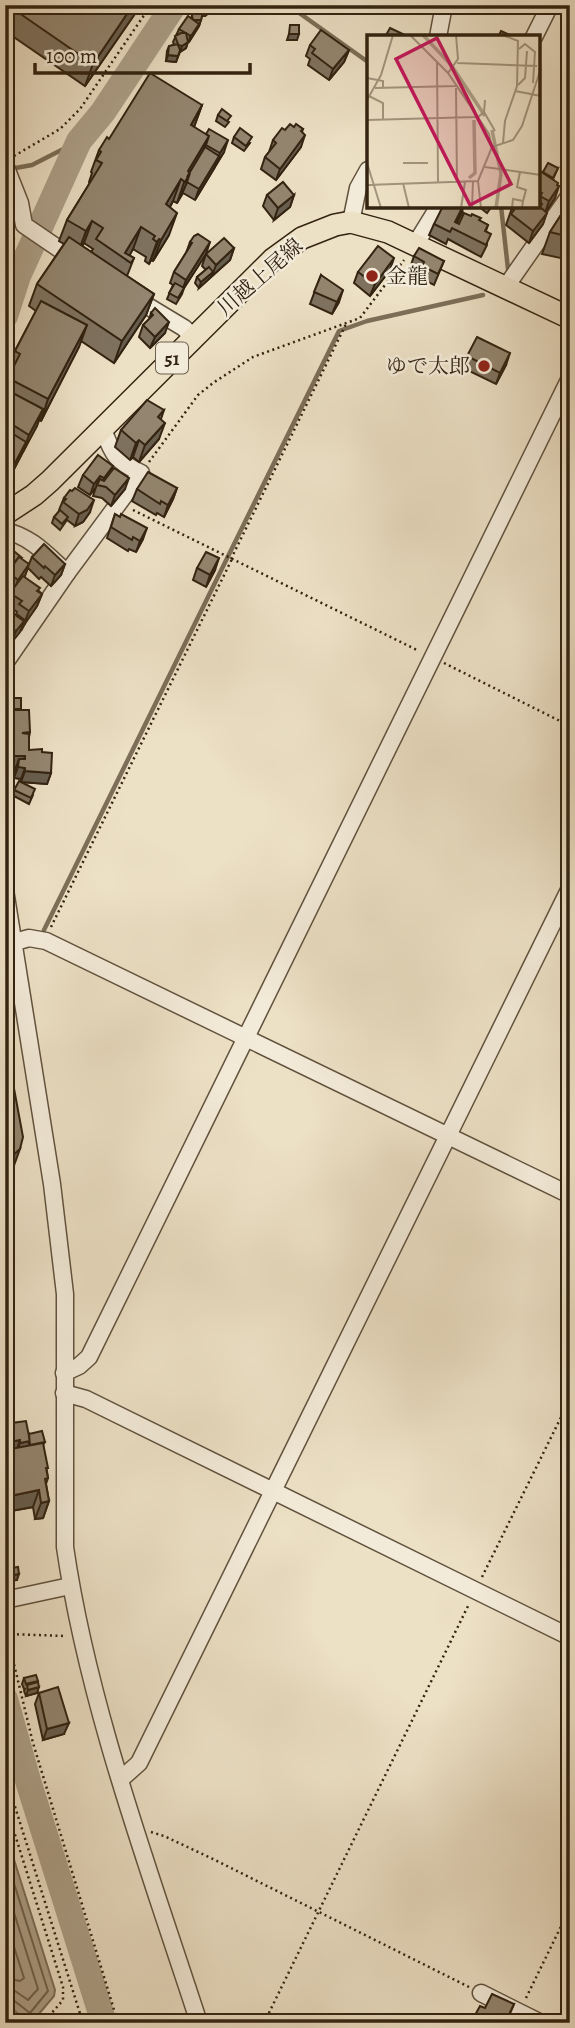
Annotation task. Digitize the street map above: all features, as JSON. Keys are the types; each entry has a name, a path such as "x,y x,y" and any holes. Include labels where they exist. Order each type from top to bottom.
{"main road":[{"path":"351,222 388,232 570,318"},
{"name":"川越上尾線","path":"5,514 34,495 288,247 321,230 351,222"}],"street":[{"path":"438,35 444,5"},
{"path":"535,35 550,5"},
{"path":"7,168 20,203 23,223 88,268"},
{"path":"351,222 358,188 367,173"},
{"path":"505,288 570,195"},
{"path":"415,245 438,208"},
{"path":"119,289 184,328 193,337"},
{"path":"64,1373 79,1366 89,1357 570,378"},
{"path":"5,663 141,473 113,456 103,429"},
{"path":"5,531 31,541 67,573"},
{"path":"121,1779 139,1763 570,888"},
{"path":"5,890 52,1184 65,1294 65,1547 70,1586 89,1670 121,1779 199,2023"},
{"path":"11,931 46,941 570,1195"},
{"path":"64,1393 86,1398 570,1637"},
{"path":"5,1600 70,1586"},
{"path":"481,1993 541,2023"}],"path":[{"path":"7,168 60,129 80,108 151,5"},
{"path":"5,260 23,223"},
{"path":"141,473 198,395 253,357 360,318 415,245"},
{"path":"46,941 49,930 346,324"},
{"path":"121,504 570,726"},
{"path":"264,2023 570,1399"},
{"path":"5,1627 33,1742 118,2023"},
{"path":"6,1634 83,1637"},
{"path":"5,1775 83,2023"},
{"path":"5,1803 63,1987 63,2000 43,2023"},
{"path":"137,1832 153,1832 164,1836 481,1993"},
{"path":"519,2012 570,1908"}],"water":[{"path":"5,1831 55,1990 54,1996 33,2021 26,2020 5,2003"}],"building":[{"path":"5,5 133,5 93,64 9,6 5,11"},
{"path":"199,5 212,5 203,10"},
{"path":"194,10 203,12 201,20 193,20"},
{"path":"188,16 199,24 191,36 179,29"},
{"path":"290,25 299,25 299,34 289,34"},
{"path":"390,28 405,35 386,35"},
{"path":"321,30 349,50 333,69 312,53 315,49 310,45"},
{"path":"186,33 188,42 182,46 178,45 178,56 168,55 169,46 178,44 175,36"},
{"path":"150,73 202,105 191,125 209,136 188,171 190,173 185,182 181,179 166,204 177,213 161,240 157,242 153,239 155,236 141,227 125,253 134,258 131,263 96,239 103,228 92,221 86,231 67,220 102,163 96,160 101,152 99,150 107,137 109,139"},
{"path":"222,109 231,116 227,121 218,115"},
{"path":"290,124 294,127 296,124 303,129 301,131 305,135 280,169 265,157 276,143 273,140 282,128 285,130"},
{"path":"240,128 252,137 246,146 234,137"},
{"path":"209,129 228,140 220,153 206,145"},
{"path":"205,147 219,156 199,189 187,182 190,173 187,177"},
{"path":"548,163 558,168 553,178 543,172"},
{"path":"540,171 559,186 549,201 540,196"},
{"path":"283,182 294,195 278,208 267,195"},
{"path":"570,201 570,237 550,232"},
{"path":"540,207 547,213 533,231 511,214 514,210 512,208"},
{"path":"442,208 462,208 455,222 459,224 464,213 471,216 472,214 488,225 485,231 491,234 486,245 452,228 450,232 434,224"},
{"path":"198,234 210,242 186,280 174,272 192,243 190,242"},
{"path":"69,237 154,294 122,341 37,284"},
{"path":"224,238 234,248 216,265 206,254"},
{"path":"378,246 394,258 375,284 358,272"},
{"path":"419,248 444,261 438,274 422,266 424,262 414,256"},
{"path":"209,267 213,272 201,282 197,277"},
{"path":"321,275 343,290 337,302 314,292"},
{"path":"175,283 184,288 178,298 169,293"},
{"path":"41,301 87,325 48,399 8,378 20,354 15,351"},
{"path":"155,308 169,322 155,337 143,325 153,315 151,313"},
{"path":"477,337 510,353 500,373 467,356"},
{"path":"9,391 43,409 29,435 5,420 5,398"},
{"path":"147,400 164,410 158,417 165,423 145,445 139,440 136,443 121,430"},
{"path":"5,429 26,442 15,463 5,458"},
{"path":"98,455 113,466 104,478 100,476 94,484 83,475"},
{"path":"114,468 129,478 115,495 106,487 97,485 100,479 104,481"},
{"path":"148,472 177,488 168,505 161,501 160,504 137,489"},
{"path":"75,488 94,500 87,510 79,514 63,502 70,490"},
{"path":"60,510 68,517 62,524 54,517"},
{"path":"115,514 120,517 121,514 147,528 140,541 133,537 132,540 111,527"},
{"path":"44,544 65,564 55,575 32,557"},
{"path":"15,552 21,557 14,563 9,559"},
{"path":"206,552 219,558 210,575 197,568"},
{"path":"19,557 29,564 18,580 8,572"},
{"path":"23,576 40,588 37,591 42,594 29,611 19,604 22,601 10,593"},
{"path":"5,607 24,621 16,631 5,623"},
{"path":"5,689 10,689 11,698 21,698 21,709 5,707"},
{"path":"29,710 30,732 22,733 29,734 29,750 42,749 42,752 52,753 51,773 25,771 25,768 18,767 19,759 25,759 25,756 13,756 12,732 8,733 5,724 7,712"},
{"path":"19,781 35,789 31,798 14,790"},
{"path":"5,1040 23,1137 20,1149 11,1157 5,1157"},
{"path":"11,1419 11,1423 26,1421 30,1441 5,1443 5,1420"},
{"path":"42,1431 45,1442 30,1445 29,1434"},
{"path":"43,1443 48,1468 48,1478 45,1479 49,1501 41,1503 39,1490 10,1496 5,1473 5,1450"},
{"path":"18,1567 19,1574 7,1576 6,1569"},
{"path":"36,1675 38,1681 26,1684 24,1678"},
{"path":"38,1682 39,1687 28,1690 27,1685"},
{"path":"58,1687 69,1723 47,1729 39,1693"},
{"path":"492,1994 514,2004 505,2023 485,2023 474,2017 480,2006 485,2008"},
{"path":"5,2011 18,2023 5,2023"}],"waterway":[{"path":"5,316 18,276 79,141 103,112 174,5"},
{"path":"288,5 367,61"},
{"path":"10,169 32,165 79,141"},
{"path":"501,208 508,269"},
{"path":"44,930 339,331 367,321 483,295"},
{"path":"5,1699 104,2023"}],"place":[{"name":"金龍","path":"372,276"},
{"name":"ゆで太郎","path":"484,366"}]}
